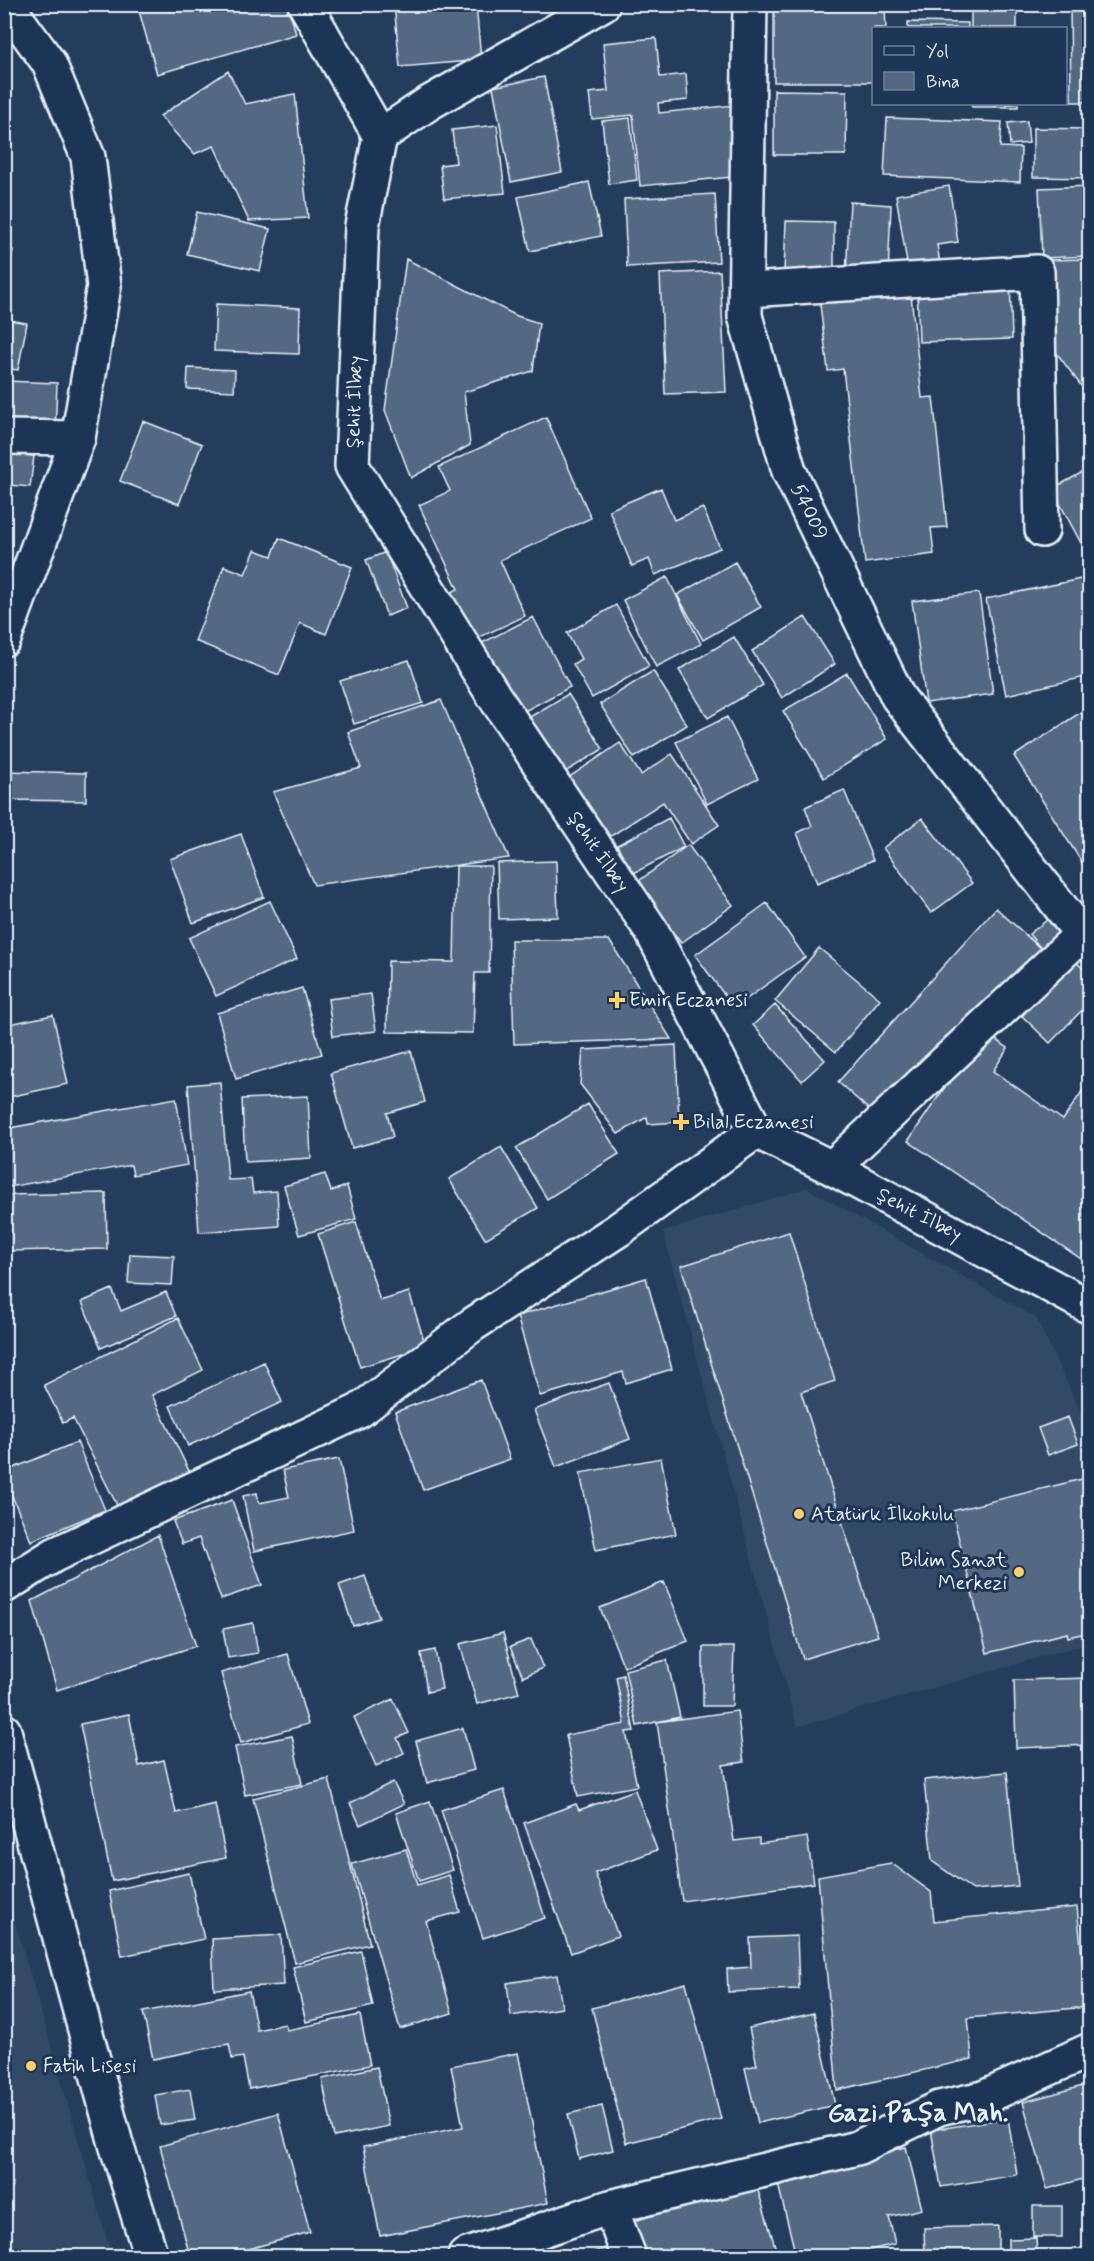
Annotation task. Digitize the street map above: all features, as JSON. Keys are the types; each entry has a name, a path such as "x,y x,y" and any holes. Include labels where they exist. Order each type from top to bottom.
{"street":[{"path":"4,639 78,438 104,286 88,157 50,63 6,4"},
{"path":"306,4 380,136 429,103 603,4"},
{"name":"54009","path":"750,4 746,316 789,471 898,697 1085,940"},
{"name":"Şehit İlbey","path":"380,136 362,226 352,465 494,696 651,930 756,1131 832,1168 1089,1307"},
{"path":"746,290 1037,272 1042,530"},
{"path":"4,437 78,438"},
{"path":"832,1168 1085,940"},
{"path":"4,1586 54,1555 359,1411 472,1325 618,1230 756,1131"},
{"path":"4,1731 116,2144 152,2256"},
{"path":"465,2256 610,2207 857,2148 939,2108 983,2098 1089,2050"},
{"path":"116,2144 130,2256"},
{"path":"610,2207 629,2256"}],"shaded area":[{"path":"807,1188 1036,1318 1089,1429 1089,1643 797,1727 663,1232"},
{"name":"Fatih Lisesi","path":"4,1884 110,2249 86,2256 5,2256"}],"building":[{"path":"137,4 288,4 296,34 157,74"},
{"path":"394,4 476,4 481,60 400,67"},
{"path":"1070,4 1090,4 1090,102 1071,102"},
{"path":"971,8 1017,8 1017,27 971,27"},
{"path":"774,9 885,9 886,27 872,27 872,82 774,82"},
{"path":"908,22 968,23 968,27 908,27"},
{"path":"656,38 660,77 686,74 688,100 658,103 659,113 735,105 742,176 640,186 633,115 592,119 589,93 608,91 603,43"},
{"path":"228,71 245,104 295,94 308,218 249,221 214,146 194,154 160,116"},
{"path":"544,77 562,172 511,182 493,87"},
{"path":"774,90 847,91 846,155 774,155"},
{"path":"971,105 1018,105 1018,107 972,107"},
{"path":"630,118 637,180 609,184 602,121"},
{"path":"887,118 1002,122 1000,147 1021,148 1020,182 884,176"},
{"path":"1027,121 1029,143 1010,145 1008,123"},
{"path":"497,125 505,193 444,199 440,165 456,163 452,130"},
{"path":"1033,128 1090,129 1090,178 1033,177"},
{"path":"589,182 601,236 530,251 518,197"},
{"path":"949,186 958,242 937,245 941,270 909,275 896,195"},
{"path":"1090,186 1090,256 1042,258 1039,188"},
{"path":"715,194 719,262 627,267 624,199"},
{"path":"850,202 891,205 888,276 846,274"},
{"path":"197,212 270,229 260,271 187,254"},
{"path":"786,221 834,222 834,274 784,273"},
{"path":"4,248 13,250 4,294"},
{"path":"406,259 517,316 539,323 533,371 464,392 470,445 411,478 385,410"},
{"path":"1090,259 1090,387 1082,387 1050,344 1048,260"},
{"path":"720,271 726,392 665,394 660,274"},
{"path":"1010,280 1012,339 919,342 917,284"},
{"path":"910,286 922,398 933,397 947,527 931,528 934,554 865,563 843,369 828,371 819,296"},
{"path":"216,304 300,308 299,354 214,351"},
{"path":"4,319 27,323 18,370 4,368"},
{"path":"188,368 235,370 234,391 187,389"},
{"path":"4,381 57,383 55,435 4,433"},
{"path":"546,417 591,518 500,560 525,616 467,643 446,595 458,589 419,505 450,491 439,467"},
{"path":"143,421 202,444 179,504 120,481"},
{"path":"4,453 34,456 30,487 9,485 7,506 4,505"},
{"path":"1090,468 1090,539 1081,543 1052,489"},
{"path":"661,488 674,520 703,508 720,548 655,575 649,559 632,566 609,510"},
{"path":"279,538 352,567 326,634 300,623 279,675 195,641 224,566 245,574 255,550 272,556"},
{"path":"386,552 407,608 387,616 366,560"},
{"path":"735,562 761,607 703,640 677,595"},
{"path":"667,577 701,644 656,667 623,600"},
{"path":"1090,577 1090,676 1006,695 986,599"},
{"path":"979,593 993,694 926,703 912,601"},
{"path":"616,605 649,666 592,698 573,664 581,659 567,633"},
{"path":"533,617 570,687 517,715 480,644"},
{"path":"805,617 835,664 782,698 752,651"},
{"path":"734,637 763,685 708,718 679,670"},
{"path":"409,660 423,703 354,724 340,681"},
{"path":"653,671 687,725 634,758 600,704"},
{"path":"847,673 887,739 824,778 783,711"},
{"path":"568,694 603,749 557,777 523,721"},
{"path":"441,700 509,858 314,885 273,792 361,768 348,732"},
{"path":"1081,712 1090,724 1090,871 1088,872 1014,756"},
{"path":"727,717 758,779 707,804 676,742"},
{"path":"620,743 641,775 672,754 719,825 691,844 663,802 608,838 568,778"},
{"path":"4,771 86,773 86,801 4,800"},
{"path":"844,790 873,860 817,883 797,833 812,826 805,807"},
{"path":"669,818 684,847 632,874 617,845"},
{"path":"922,818 972,883 931,913 883,848"},
{"path":"241,834 264,897 193,923 170,859"},
{"path":"688,845 733,905 681,943 636,883"},
{"path":"556,861 558,917 499,919 497,863"},
{"path":"456,866 491,866 489,973 475,973 473,1033 387,1032 388,961 454,962"},
{"path":"270,901 297,959 216,996 189,938"},
{"path":"767,903 805,957 734,1008 695,955"},
{"path":"996,908 1041,949 954,1044 946,1036 875,1115 838,1082"},
{"path":"1051,917 1064,934 1043,951 1029,934"},
{"path":"511,940 609,940 671,1039 514,1044"},
{"path":"819,948 880,999 836,1052 775,1001"},
{"path":"1075,961 1090,975 1090,1002 1050,1043 1022,1016"},
{"path":"302,988 322,1054 236,1079 217,1013"},
{"path":"371,994 376,1031 333,1036 328,999"},
{"path":"775,1005 825,1060 802,1081 753,1025"},
{"path":"53,1015 68,1084 4,1098 4,1025"},
{"path":"983,1031 1008,1048 993,1071 1063,1120 1083,1090 1090,1094 1090,1265 908,1141"},
{"path":"676,1045 679,1122 648,1124 647,1117 618,1134 580,1084 583,1050"},
{"path":"411,1051 425,1102 387,1113 393,1137 352,1148 331,1073"},
{"path":"220,1082 228,1180 251,1179 253,1193 277,1191 279,1226 199,1232 188,1085"},
{"path":"308,1096 311,1158 245,1162 242,1099"},
{"path":"176,1098 187,1165 133,1175 131,1165 9,1187 4,1160 4,1129"},
{"path":"588,1104 619,1154 547,1199 516,1148"},
{"path":"501,1147 538,1208 485,1239 449,1179"},
{"path":"325,1174 331,1191 347,1186 356,1219 299,1235 284,1186"},
{"path":"106,1193 107,1249 4,1251 4,1195"},
{"path":"356,1222 380,1301 409,1292 426,1347 360,1367 318,1234"},
{"name":"Atatürk İlkokulu","path":"789,1232 835,1381 801,1392 878,1636 803,1659 681,1266"},
{"path":"130,1254 174,1256 172,1285 128,1283"},
{"path":"4,1264 11,1264 11,1298 4,1298"},
{"path":"646,1278 672,1369 626,1383 623,1372 540,1396 517,1316"},
{"path":"112,1289 121,1311 166,1292 176,1316 101,1348 82,1302"},
{"path":"178,1318 203,1370 152,1395 191,1475 120,1511 73,1418 63,1423 44,1385"},
{"path":"264,1362 282,1402 188,1446 170,1406"},
{"path":"481,1380 510,1459 423,1490 395,1412"},
{"path":"609,1383 630,1439 556,1467 534,1410"},
{"path":"1068,1417 1078,1444 1048,1455 1038,1428"},
{"path":"77,1442 105,1510 31,1541 4,1477 4,1472"},
{"path":"661,1458 676,1534 596,1550 580,1473"},
{"path":"339,1459 354,1530 254,1551 243,1496 257,1493 259,1503 289,1497 283,1470"},
{"name":"Bilim Sanat Merkezi","path":"1090,1477 1090,1632 1068,1637 1067,1633 987,1653 952,1511"},
{"path":"232,1500 262,1585 221,1599 199,1538 182,1544 173,1521"},
{"path":"158,1535 196,1646 57,1690 32,1601"},
{"path":"365,1576 379,1618 353,1626 339,1585"},
{"path":"664,1582 688,1641 624,1667 600,1608"},
{"path":"253,1623 258,1653 228,1658 223,1629"},
{"path":"503,1633 519,1693 477,1704 460,1644"},
{"path":"531,1639 543,1668 523,1677 510,1647"},
{"path":"703,1647 734,1647 732,1706 703,1706"},
{"path":"435,1650 442,1689 427,1692 421,1653"},
{"path":"288,1654 308,1724 241,1743 221,1673"},
{"path":"667,1660 680,1717 637,1726 625,1670"},
{"path":"623,1675 634,1731 626,1732 637,1786 578,1797 566,1735 625,1724 616,1677"},
{"path":"1090,1678 1090,1745 1016,1748 1014,1680"},
{"path":"393,1699 409,1733 397,1738 404,1753 376,1766 354,1717"},
{"path":"737,1711 744,1762 723,1765 734,1841 759,1838 759,1844 807,1837 814,1883 682,1901 657,1722"},
{"path":"129,1714 139,1766 164,1760 176,1813 215,1804 226,1858 112,1881 80,1724"},
{"path":"463,1728 474,1770 427,1783 416,1741"},
{"path":"292,1736 302,1784 245,1795 235,1747"},
{"path":"1007,1772 1018,1886 973,1890 932,1861 924,1780"},
{"path":"329,1779 370,1944 295,1963 253,1798"},
{"path":"393,1782 404,1804 360,1825 350,1803"},
{"path":"504,1790 545,1918 483,1938 441,1810"},
{"path":"635,1790 657,1850 595,1873 618,1936 571,1953 524,1823 576,1804 579,1810"},
{"path":"430,1801 453,1870 419,1881 396,1813"},
{"path":"406,1849 417,1885 449,1875 460,1912 426,1921 452,2013 400,2029 352,1864"},
{"path":"891,1863 931,1892 934,1921 1077,1907 1087,2007 968,2018 972,2059 837,2090 818,1876"},
{"path":"189,1873 204,1939 122,1956 109,1891"},
{"path":"281,1935 284,1985 214,1989 212,1939"},
{"path":"797,1936 799,1989 728,1992 727,1969 751,1967 750,1938"},
{"path":"361,1951 373,2006 306,2022 293,1967"},
{"path":"557,1975 562,2008 511,2016 507,1983"},
{"path":"686,1983 721,2119 626,2143 592,2008"},
{"path":"249,1991 257,2030 285,2024 287,2030 360,2015 370,2065 249,2089 243,2057 232,2059 229,2044 153,2059 143,2012"},
{"path":"814,2013 835,2105 758,2123 745,2068 757,2065 749,2028"},
{"path":"518,2053 548,2203 380,2236 363,2147 463,2127 451,2066"},
{"path":"377,2067 389,2126 334,2137 322,2079"},
{"path":"1090,2084 1090,2177 1047,2189 1023,2102"},
{"path":"190,2089 195,2120 160,2125 155,2095"},
{"path":"602,2106 613,2150 579,2159 568,2114"},
{"path":"278,2113 310,2232 223,2256 190,2256 160,2146"},
{"path":"1008,2118 1017,2175 941,2187 931,2130"},
{"path":"906,2147 922,2209 889,2217 895,2244 845,2256 796,2256 777,2180"},
{"path":"756,2184 778,2256 642,2256 631,2222"},
{"path":"1033,2206 1062,2206 1062,2237 1033,2237"},
{"path":"998,2226 998,2256 925,2256 924,2228"},
{"path":"1036,2238 1037,2256 1008,2256 1008,2239"},
{"path":"609,2247 613,2256 584,2256"}],"place":[{"name":"Emir Eczanesi","path":"617,1000"},
{"name":"Bilal Eczanesi","path":"681,1122"},
{"name":"Atatürk İlkokulu","path":"799,1514"},
{"name":"Bilim Sanat Merkezi","path":"1019,1572"},
{"name":"Fatih Lisesi","path":"31,2066"}],"district":[{"name":"Gazi Paşa Mah.","path":"918,2114"}]}
